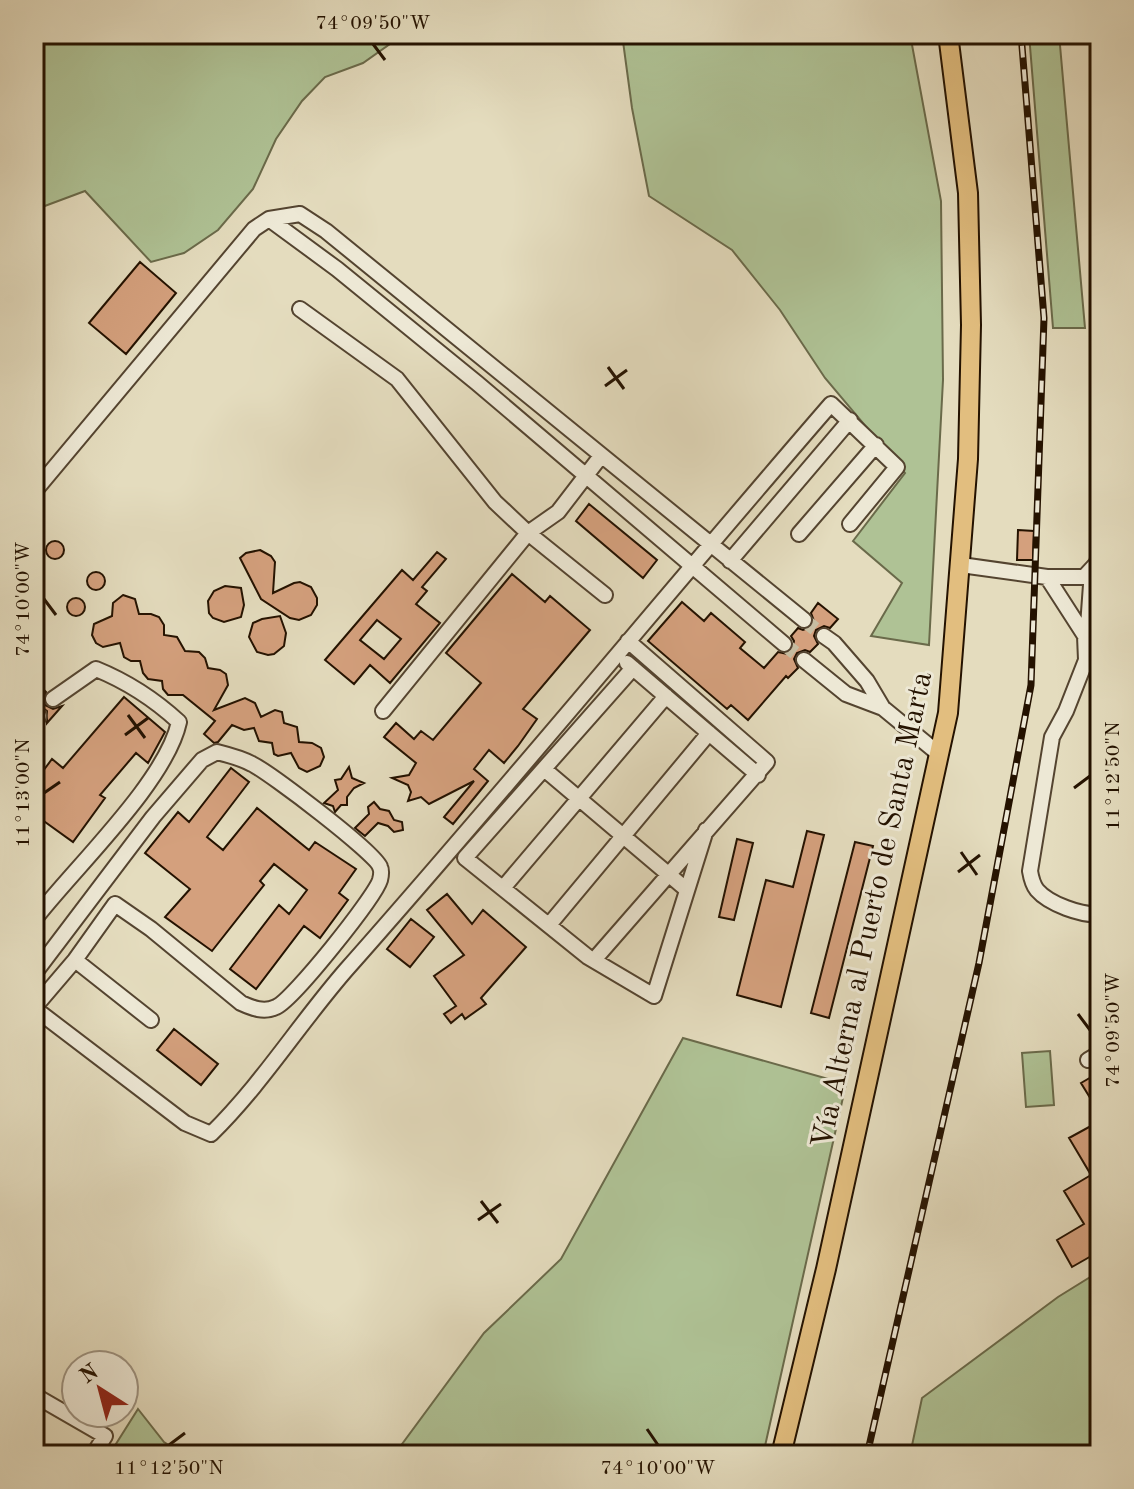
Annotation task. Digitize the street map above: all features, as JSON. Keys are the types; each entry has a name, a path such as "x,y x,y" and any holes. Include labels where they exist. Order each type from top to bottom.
{"main road":[{"name":"Vía Alterna al Puerto de Santa Marta","path":"781,1455 826,1269 948,713 969,445 971,310 968,193 948,34"}],"street":[{"path":"34,492 254,229 269,219 300,214 804,620"},
{"path":"269,219 337,269 477,383 784,644"},
{"path":"377,303 393,286"},
{"path":"300,309 397,379 495,502 605,595"},
{"path":"477,383 491,366"},
{"path":"115,904 75,960 34,1008 185,1123 211,1134 241,1105 335,983 831,404 897,467 850,524"},
{"path":"730,561 850,420"},
{"path":"799,534 876,445"},
{"path":"383,711 528,533 558,512 601,456"},
{"path":"961,565 1047,577 1084,577 1097,563 1100,548"},
{"path":"1092,571 1086,660 1052,737 1030,871 1037,890 1048,898 1067,908 1100,914"},
{"path":"1047,577 1087,644"},
{"path":"824,636 867,681 883,708"},
{"path":"594,960 767,763 628,641"},
{"path":"617,654 758,775"},
{"path":"804,660 846,694 883,708 939,754"},
{"path":"633,668 465,858 594,960 654,996 706,830"},
{"path":"34,920 156,771 175,739 179,722 156,701 96,669 53,699"},
{"path":"503,888 666,696"},
{"path":"549,925 709,733"},
{"path":"34,974 180,784 202,760 217,752 253,764 353,840 381,868 380,880 373,892 295,992 276,1007 257,1010 241,1003 151,929 97,893"},
{"path":"544,769 687,890"},
{"path":"75,960 151,1020"},
{"path":"34,1395 105,1436 93,1455"}],"green space":[{"path":"34,34 404,34 363,63 325,77 302,101 276,139 253,189 218,230 184,253 151,262 85,191 34,210"},
{"path":"622,34 910,34 941,201 943,380 929,645 871,636 902,583 853,541 905,473 825,378 780,310 732,250 649,196"},
{"path":"1029,34 1059,34 1085,328 1053,328"},
{"path":"683,1038 846,1084 763,1455 394,1455 484,1333 561,1259"},
{"path":"1050,1051 1054,1105 1026,1107 1022,1053"},
{"path":"1100,1271 1100,1455 910,1455 922,1398 1058,1297"},
{"path":"140,1412 164,1442 184,1455 109,1455 125,1429 140,1429"}],"building":[{"path":"140,262 176,293 126,354 89,323"},
{"path":"589,504 657,560 643,578 576,521"},
{"path":"1018,530 1034,531 1033,560 1017,560"},
{"path":"55,541 64,550 55,559 46,550"},
{"path":"260,550 275,562 273,593 300,582 311,587 317,605 311,615 299,620 290,618 261,599 240,558 246,553"},
{"path":"437,552 446,559 422,587 427,591 416,604 440,623 390,683 370,665 354,684 325,660 402,570 413,580","holes":["377,620 401,639 384,659 360,640"]},
{"path":"34,554 44,576 34,595"},
{"path":"96,572 105,581 96,590 87,581"},
{"path":"512,574 545,602 550,596 590,630 523,709 537,719 504,763 489,750 474,769 488,781 453,824 444,817 474,781 429,804 421,797 408,801 411,792 408,785 392,778 409,775 416,763 384,737 396,723 414,739 421,731 433,740 481,683 446,653"},
{"path":"225,586 241,588 244,605 241,617 224,622 209,613 208,601 214,591"},
{"path":"123,595 135,599 139,614 159,617 164,625 164,635 177,637 185,651 199,652 208,668 226,674 228,685 214,710 245,698 255,703 261,717 275,710 282,712 284,723 297,727 299,742 312,743 321,748 324,757 320,766 307,772 299,768 291,753 274,754 272,743 259,741 254,728 244,730 232,725 214,743 204,734 215,721 183,695 168,695 162,681 148,679 140,661 124,657 120,643 103,647 96,643 92,635 94,624 112,616 113,603"},
{"path":"76,598 85,607 76,616 67,607"},
{"path":"682,602 704,621 711,613 745,642 740,648 764,668 778,652 787,654 792,650 794,641 791,636 798,628 811,627 814,621 811,613 818,603 838,619 830,628 824,626 816,630 814,636 818,644 810,652 797,653 794,659 798,668 788,678 786,676 748,720 731,705 727,709 648,641"},
{"path":"280,616 286,633 284,646 274,654 257,652 249,637 253,623"},
{"path":"43,689 46,692 43,699 45,705 53,709 62,706 47,723 47,711 40,706 34,707 34,699"},
{"path":"124,697 165,732 148,763 136,753 100,795 105,798 73,842 34,814 34,783 52,759 63,768"},
{"path":"349,767 352,778 364,783 354,788 347,797 347,805 341,805 335,812 333,806 324,803 338,790 335,780 341,779"},
{"path":"231,768 249,782 207,837 223,850 257,808 309,850 315,842 356,869 339,893 348,900 320,938 304,926 256,989 230,969 279,905 289,914 307,890 274,864 260,881 264,885 212,951 165,917 190,889 145,853 178,812 189,822"},
{"path":"374,802 380,809 389,811 394,820 402,822 403,830 394,832 378,823 365,836 355,828 369,814 368,807"},
{"path":"807,831 824,835 781,1007 737,995 766,880 793,887"},
{"path":"737,839 753,843 734,920 719,917"},
{"path":"855,842 873,846 829,1018 811,1013"},
{"path":"447,894 472,924 483,910 526,947 481,998 486,1004 465,1019 462,1014 451,1023 444,1014 456,1006 434,976 464,955 427,910"},
{"path":"411,919 434,937 410,967 387,949"},
{"path":"174,1029 218,1064 201,1085 157,1050"},
{"path":"1100,1072 1100,1114 1081,1083"},
{"path":"1100,1121 1100,1251 1072,1267 1057,1240 1084,1224 1064,1191 1091,1175 1069,1138"}],"tunnel":[{"path":"804,620 824,636"},
{"path":"784,644 804,660"}],"railway":[{"path":"867,1455 979,963 1031,685 1044,318 1021,34"}]}
